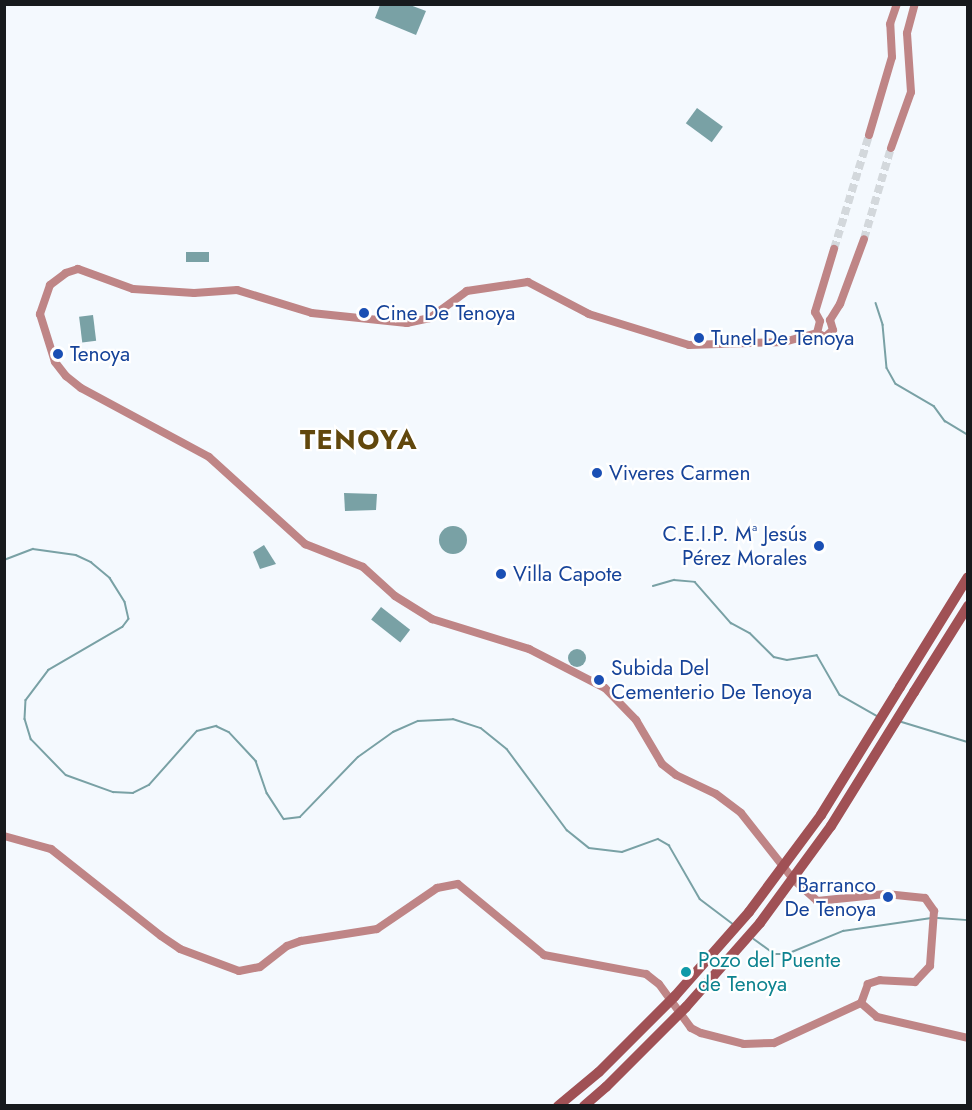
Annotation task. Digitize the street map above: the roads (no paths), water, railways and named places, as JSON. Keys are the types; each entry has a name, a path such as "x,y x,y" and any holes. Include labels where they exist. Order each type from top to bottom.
{"highway":[{"path":"558,1106 599,1072 675,996 749,912 821,815 968,577"},
{"path":"584,1106 686,1007 760,923 831,826 968,606"}],"main road":[{"path":"869,135 892,57 890,24 897,4"},
{"path":"891,148 911,92 907,33 915,4"},
{"path":"861,1003 862,993 868,984 880,980 906,983 924,976 930,966 934,911 925,898 910,894 817,901 794,880 741,813 716,794 676,775 662,764 636,720 605,688 529,650 432,618 395,596 363,567 304,544 209,456 81,388 66,376 55,362 42,328 40,314 50,285 66,273 78,269 133,289 194,293 237,290 312,313 420,323 467,291 514,282 539,286 589,314 689,345 783,342 817,333 830,334 830,320 840,304 864,239"},
{"path":"817,333 820,321 815,312 834,249"},
{"path":"820,321 830,320"},
{"path":"4,836 51,849 180,949 239,971 260,967 287,946 301,941 377,929 437,888 458,884 544,955 646,974 659,984 691,1028 701,1033 744,1044 774,1043 861,1003"},
{"path":"861,1003 877,1017 968,1038"}],"water":[{"path":"380,5 410,5 426,11 416,35 375,18"},
{"path":"697,108 723,127 712,142 686,123"},
{"path":"186,252 209,252 209,262 186,262"},
{"path":"93,315 96,341 82,343 79,317"},
{"path":"344,493 377,494 376,510 345,511"},
{"path":"453,526 463,530 467,540 463,550 453,554 443,550 439,540 443,530"},
{"path":"264,545 276,564 260,569 253,552"},
{"path":"381,607 410,630 400,642 371,620"},
{"path":"577,649 583,652 586,658 583,664 577,667 571,664 568,658 571,652"}],"waterway":[{"path":"876,303 883,325 887,368 896,384 934,406 945,421 968,435"},
{"name":"Barranco De Tenoya","path":"4,560 33,549 76,555 91,562 110,578 125,602 129,619 123,627 49,670 26,700 25,719 31,739 66,775 113,792 133,793 149,785 197,731 216,726 229,732 256,761 267,793 284,819 300,817 358,757 393,732 418,721 453,719 481,728 507,749 567,830 589,848 622,852 658,839 669,845 700,899 733,924"},
{"path":"653,586 674,580 695,582 731,623 750,633 774,657 787,660 817,655 840,695 877,716"},
{"path":"902,722 968,742"},
{"name":"Barranco De Tenoya","path":"754,939 775,954 787,954 843,931 931,918"},
{"name":"Barranco De Tenoya","path":"938,918 968,920"}],"tunnel":[{"path":"834,249 869,135"},
{"path":"864,239 891,148"}],"place":[{"name":"Cine De Tenoya","path":"364,313"},
{"name":"Tunel De Tenoya","path":"699,338"},
{"name":"Tenoya","path":"58,354"},
{"name":"Viveres Carmen","path":"597,473"},
{"name":"C.E.I.P. Mª Jesús Pérez Morales","path":"819,546"},
{"name":"Villa Capote","path":"501,574"},
{"name":"Subida Del Cementerio De Tenoya","path":"599,680"},
{"name":"Barranco De Tenoya","path":"888,897"},
{"name":"Pozo del Puente de Tenoya","path":"686,972"}],"district":[{"name":"TENOYA","path":"359,440"}]}
